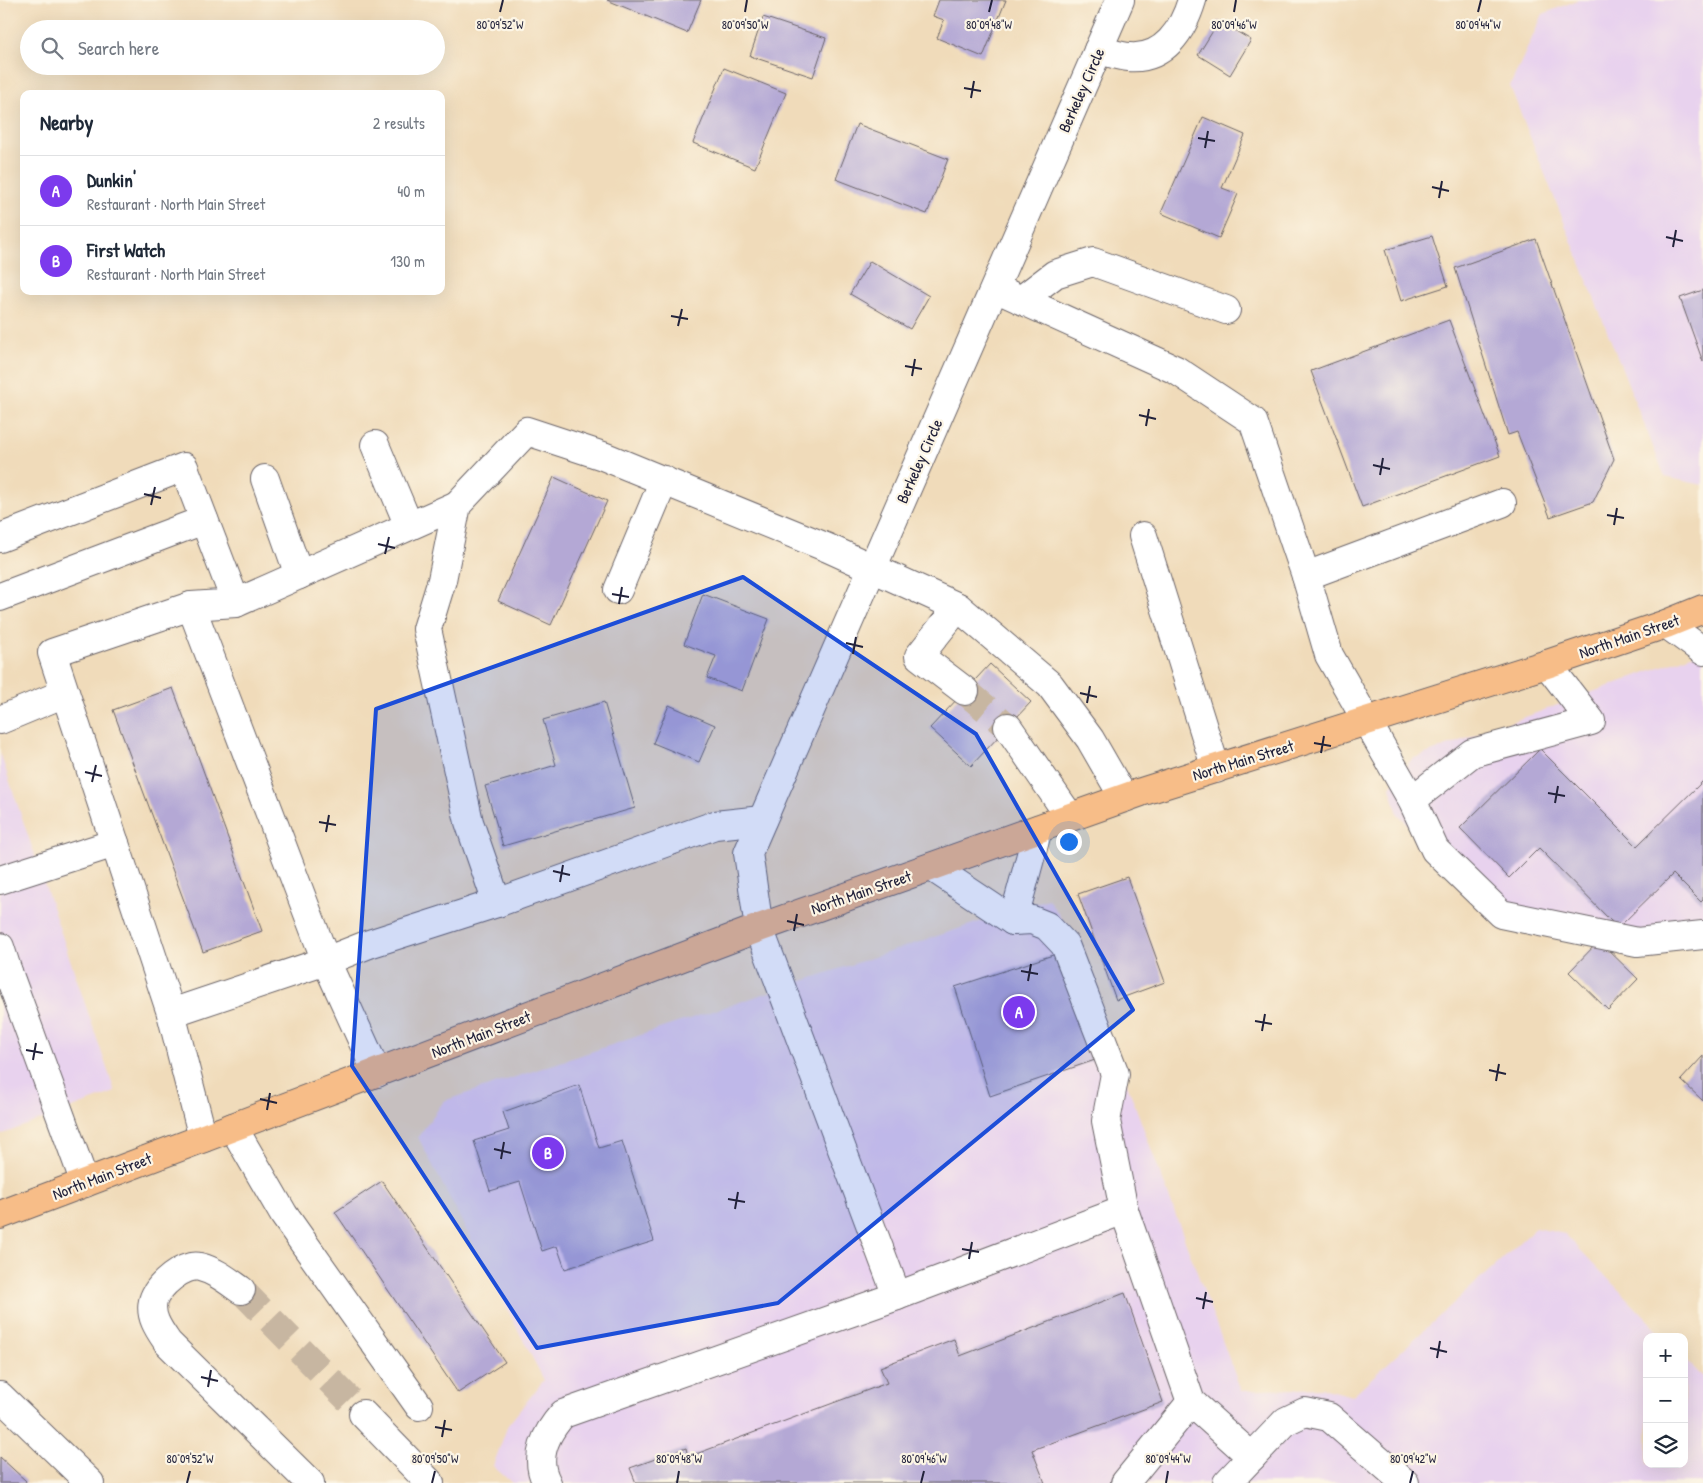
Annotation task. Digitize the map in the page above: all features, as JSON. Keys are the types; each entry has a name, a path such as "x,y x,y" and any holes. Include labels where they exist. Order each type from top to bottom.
{"main road":[{"name":"North Main Street","path":"0,1215 760,928 1070,817 1124,798 1547,664 1666,624 1703,609"}],"street":[{"name":"Berkeley Circle","path":"897,1296 760,928 748,852 1120,0"},
{"path":"1098,50 1130,57 1159,52 1177,35 1187,17 1192,0"},
{"path":"1021,300 1055,274 1093,262 1226,310"},
{"path":"994,288 1176,370 1253,421 1306,576 1329,655 1412,800 1435,850 1501,914 1637,942 1703,935"},
{"path":"203,1138 171,1013 52,653 191,606 236,603 457,505 526,431 603,456 664,480 872,568 958,607 1050,685 1090,739 1124,798"},
{"path":"375,445 409,526"},
{"path":"0,538 184,467 236,603"},
{"path":"265,479 299,575"},
{"path":"618,590 664,480"},
{"path":"1306,576 1502,503"},
{"path":"457,505 442,580 427,629 469,822 497,903"},
{"path":"0,597 204,520"},
{"path":"1143,536 1216,769"},
{"path":"191,606 326,962 377,1073"},
{"path":"958,607 919,656 965,691"},
{"path":"1666,624 1703,651"},
{"path":"1412,800 1472,753 1591,721 1547,664"},
{"path":"0,720 65,693"},
{"path":"1008,727 1070,817"},
{"path":"171,1013 326,962 369,944 497,903 715,825 762,820"},
{"path":"1013,922 1038,829"},
{"path":"0,880 115,843"},
{"path":"932,867 1013,922 1032,920 1047,926 1065,945 1115,1074 1106,1120 1124,1210 1191,1402 1252,1457"},
{"path":"3,965 85,1183"},
{"path":"233,1127 284,1215 419,1406"},
{"path":"547,1483 542,1473 542,1448 550,1429 563,1414 897,1296 1124,1210"},
{"path":"241,1290 222,1276 198,1266 182,1270 165,1282 153,1301 154,1323 168,1343 310,1483"},
{"path":"0,1396 90,1483"},
{"path":"1125,1483 1191,1402"},
{"path":"1227,1483 1286,1421 1305,1412 1329,1417 1405,1483"},
{"path":"363,1414 430,1483"}],"highlighted area":[{"path":"743,577 976,734 1133,1010 778,1303 537,1348 352,1066 376,709"}],"shaded area":[{"path":"1578,0 1703,0 1703,485 1665,477 1510,86 1543,14"},
{"path":"1703,651 1703,942 1501,921 1398,814 1390,787 1412,759"},
{"path":"0,753 115,1092 0,1135"},
{"path":"1048,899 1071,933 1241,1391 1321,1388 1352,1396 1536,1228 1565,1234 1660,1333 1643,1333 1643,1468 1688,1468 1688,1362 1703,1377 1703,1483 512,1483 493,1466 508,1425 544,1380 418,1137 444,1101"}],"building":[{"path":"607,0 701,0 687,33"},
{"path":"939,0 1006,0 983,57 937,38 944,20 933,16"},
{"path":"763,17 826,38 813,77 750,56"},
{"path":"1219,21 1251,40 1230,75 1198,55"},
{"path":"724,68 786,93 755,168 693,143"},
{"path":"1203,117 1245,135 1222,188 1238,194 1219,238 1161,213"},
{"path":"857,124 948,159 927,214 836,179"},
{"path":"1432,236 1448,286 1401,301 1385,250"},
{"path":"1536,239 1614,459 1593,502 1550,517 1517,432 1508,435 1455,268"},
{"path":"870,261 929,296 910,329 850,294"},
{"path":"1703,290 1703,362 1680,298"},
{"path":"1449,320 1500,456 1362,507 1311,371"},
{"path":"554,477 607,501 551,625 498,601"},
{"path":"703,594 769,619 742,691 707,678 716,656 684,644"},
{"path":"990,664 1031,702 971,766 930,728"},
{"path":"173,688 262,931 203,952 113,710"},
{"path":"604,702 635,808 503,846 485,786 556,765 543,720"},
{"path":"669,705 715,725 699,762 653,743"},
{"path":"1540,749 1637,846 1703,781 1703,900 1701,902 1673,874 1618,928 1539,848 1509,878 1460,828"},
{"path":"1127,877 1165,982 1116,1000 1078,894"},
{"path":"1599,941 1638,979 1608,1010 1569,972"},
{"path":"1059,953 1098,1059 990,1096 955,987"},
{"path":"1703,1056 1703,1101 1681,1080"},
{"path":"579,1085 599,1148 622,1141 654,1241 565,1269 557,1246 542,1251 520,1182 490,1191 474,1141 509,1130 503,1112"},
{"path":"382,1181 505,1362 458,1393 335,1212"},
{"path":"1125,1293 1163,1402 1032,1450 1045,1483 636,1483 630,1468 686,1448 688,1457 887,1383 880,1367 954,1339 960,1356"},
{"path":"0,1457 26,1481 25,1483 0,1483"}],"tunnel":[{"path":"965,691 1008,727"},
{"path":"241,1290 363,1414"}],"place":[{"name":"Dunkin'","path":"1019,1012"},
{"name":"First Watch","path":"548,1153"}]}
